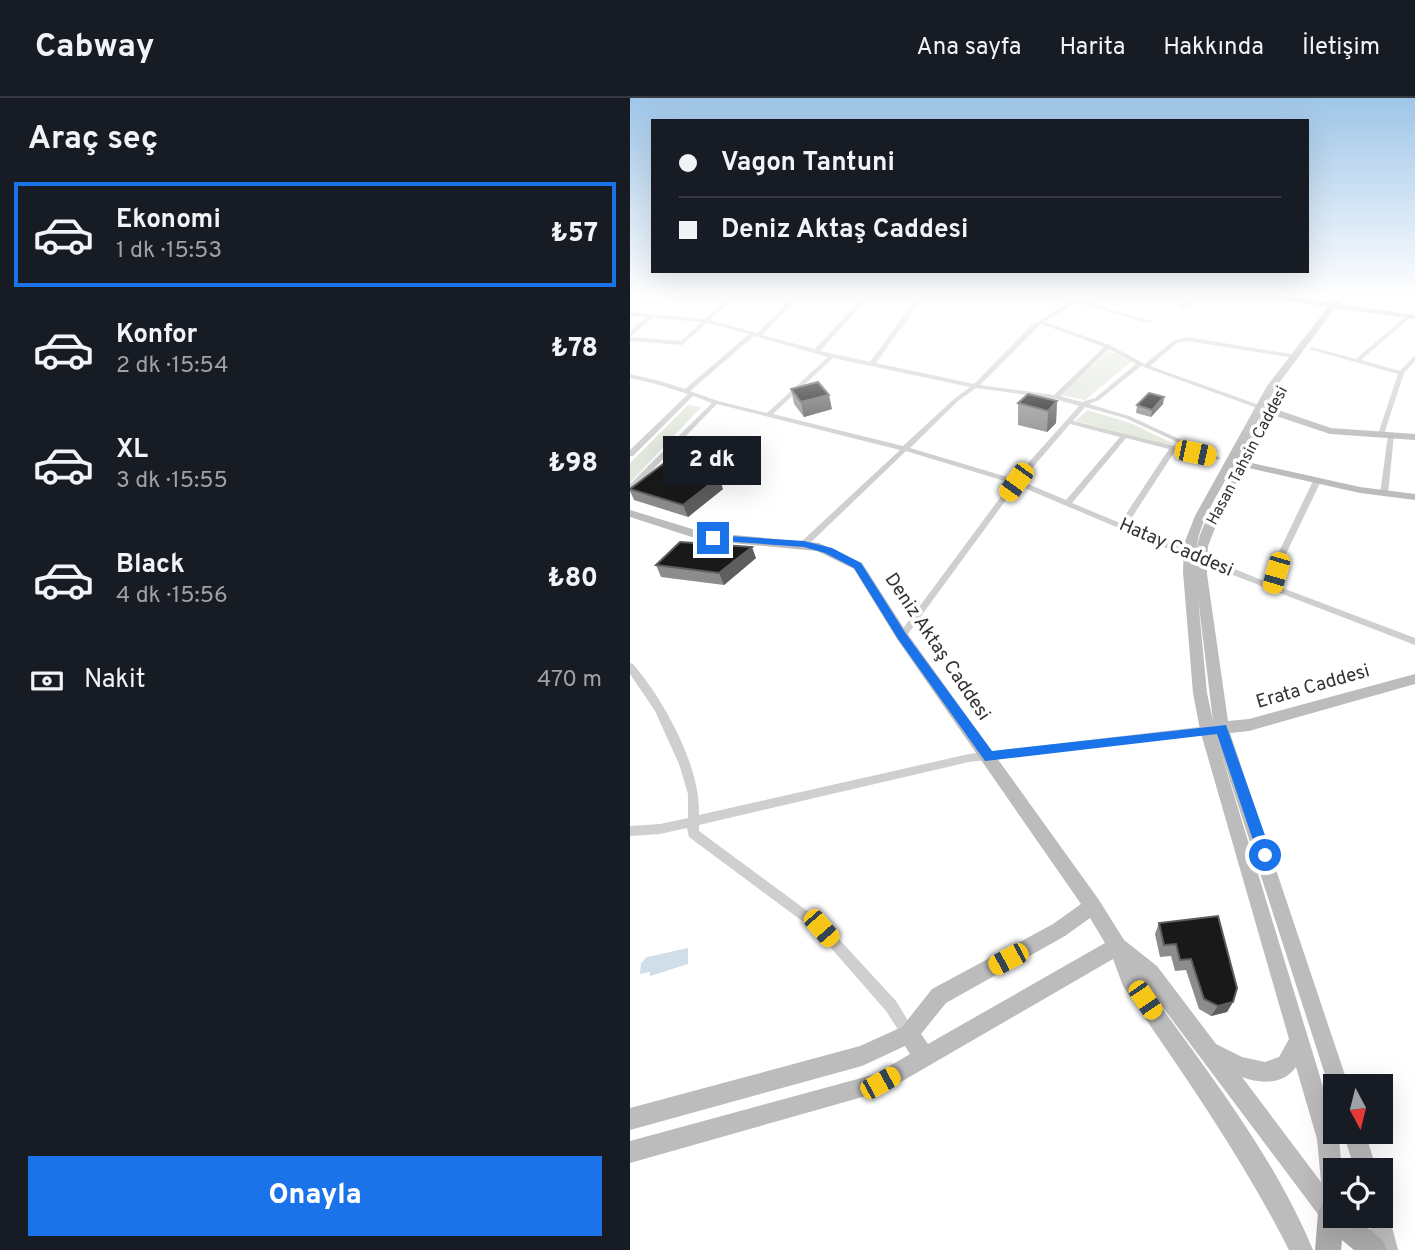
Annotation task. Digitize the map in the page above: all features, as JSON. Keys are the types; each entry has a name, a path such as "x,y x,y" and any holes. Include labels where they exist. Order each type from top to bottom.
{"main road":[{"name":"Hasan Tahsin Caddesi","path":"1302,348 1235,462 1196,558 1201,574 1214,729 1328,1139 1330,1158"},
{"name":"Hasan Tahsin Caddesi","path":"1265,408 1312,349"},
{"path":"1265,408 1330,431 1415,437"},
{"path":"1235,462 1317,481 1415,497"},
{"name":"Deniz Aktaş Caddesi","path":"630,513 701,536 804,544 829,550 858,566 902,636 1093,906 1117,946"},
{"name":"Erata Caddesi","path":"1214,729 1249,726 1415,679"},
{"path":"1214,729 1334,1074"},
{"path":"630,1119 862,1056 909,1034 939,996 1038,942 1093,906"},
{"path":"1117,946 1150,973 1323,1203"},
{"path":"630,1152 880,1083 1117,946"},
{"path":"1117,946 1130,979 1240,1141 1269,1187 1301,1250"},
{"path":"909,1034 925,1058"},
{"path":"1210,1051 1256,1074 1285,1067 1296,1054 1299,1037"},
{"path":"1328,1250 1330,1228"},
{"path":"1348,1228 1374,1250"},
{"path":"1381,1228 1386,1250"}],"street":[{"path":"630,454 688,393 740,348"},
{"path":"803,348 975,386 1055,397 1084,404 1127,417 1217,458"},
{"path":"816,352 820,348"},
{"path":"872,364 884,348"},
{"path":"804,544 1013,348"},
{"path":"1055,397 1106,348"},
{"path":"1111,348 1143,365 1265,408"},
{"path":"902,636 1016,482 1084,404 1097,399 1167,348"},
{"path":"1243,348 1295,356"},
{"path":"1357,361 1373,348"},
{"path":"1312,349 1401,373"},
{"path":"769,414 832,356"},
{"path":"1384,494 1386,435 1401,373 1415,357"},
{"name":"Hatay Caddesi","path":"630,376 716,402 906,449 1016,482 1196,558 1415,642"},
{"path":"630,488 716,402"},
{"path":"1069,422 1235,462"},
{"path":"1068,502 1124,436"},
{"path":"1123,525 1173,449"},
{"path":"1272,587 1280,558 1317,481"},
{"path":"630,667 644,681 689,775 694,797 693,833 821,928 891,1006 909,1034"},
{"path":"630,831 660,829 969,758 1214,729"}],"shaded area":[{"path":"1109,351 1132,361 1085,400 1060,395"},
{"path":"688,405 701,407 630,483 630,463"},
{"path":"1088,410 1133,424 1172,443 1170,445 1075,421"},
{"path":"688,948 688,964 650,976 650,972 640,974 641,963 647,957"}],"building":[{"path":"818,382 829,395 801,402 791,389"},
{"path":"1149,393 1164,397 1152,410 1137,405"},
{"path":"1028,394 1057,401 1048,411 1018,403"},
{"path":"667,461 719,477 683,505 630,489"},
{"path":"680,542 752,547 719,573 656,565"},
{"path":"1218,916 1237,988 1233,1002 1218,1006 1204,999 1191,959 1180,960 1176,944 1164,945 1159,923"}],"route":[{"path":"713,538 804,544 829,550 858,566 865,573 902,636 989,757 1221,728 1232,753 1265,855"}]}
